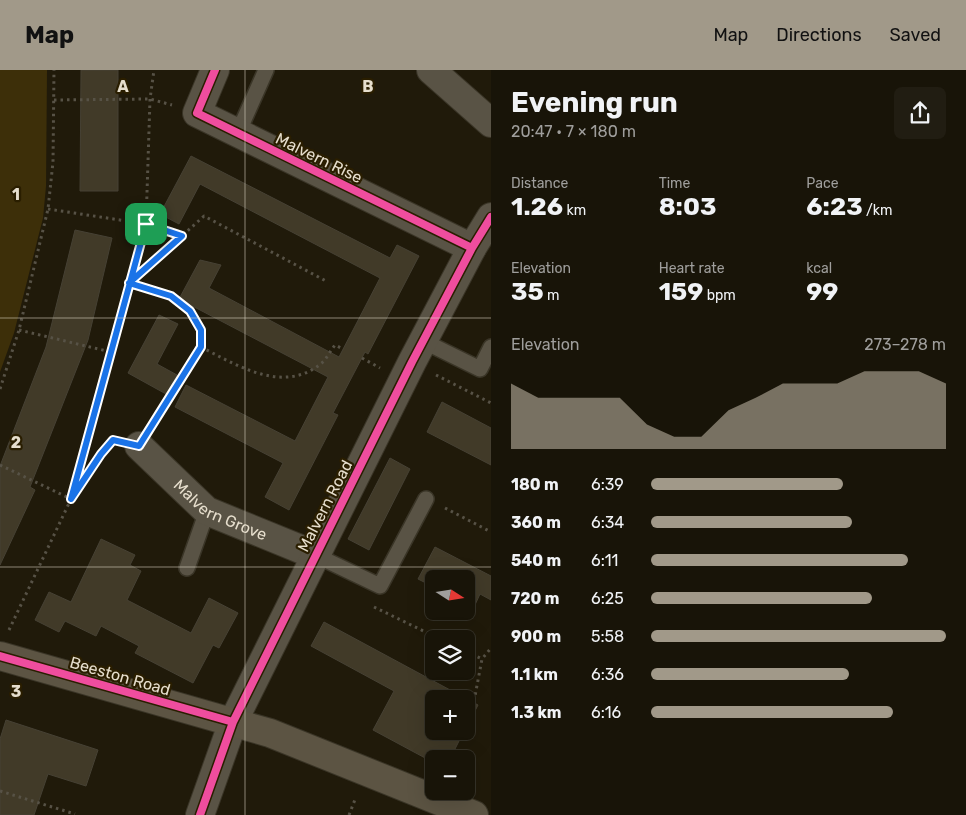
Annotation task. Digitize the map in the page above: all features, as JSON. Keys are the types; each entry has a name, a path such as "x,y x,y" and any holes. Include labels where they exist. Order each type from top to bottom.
{"street":[{"path":"197,112 215,70"},
{"path":"431,70 491,123"},
{"name":"Malvern Rise","path":"197,112 472,248"},
{"name":"Malvern Road","path":"200,815 233,722 417,352 472,248 491,217"},
{"name":"Malvern Grove","path":"139,446 207,511 315,555"},
{"name":"Beeston Road","path":"4,644 270,733 474,815"}],"lane":[{"path":"238,133 266,70"},
{"path":"417,352 480,369 491,347"},
{"path":"315,555 380,586 426,499"},
{"path":"187,568 207,511"}],"path":[{"path":"0,390 19,330 48,209 53,162 54,70"},
{"path":"71,499 146,224 150,99 154,70"},
{"path":"54,100 150,99 197,112"},
{"path":"48,209 146,224 182,236"},
{"path":"129,283 204,216 326,281"},
{"path":"4,644 71,499 101,454 113,440 139,446 201,347 201,330 190,311 171,296 129,283"},
{"path":"19,330 111,352"},
{"path":"201,347 264,376 284,377 309,371 324,360 335,345 343,349"},
{"path":"417,352 491,404"},
{"path":"0,465 71,499"},
{"path":"426,499 491,532"},
{"path":"475,696 482,659 491,648"},
{"path":"475,656 482,659"},
{"path":"0,791 74,814"}],"shaded area":[{"path":"0,70 47,70 46,186 43,218 14,333 0,372"}],"building":[{"path":"81,70 118,70 118,191 80,191"},
{"path":"191,156 390,258 397,245 419,256 368,354 365,352 333,413 338,415 289,510 265,497 283,463 175,407 186,385 295,441 328,377 179,299 200,260 221,265 209,288 339,357 380,278 200,184 179,224 160,214"},
{"path":"75,230 112,238 88,340 30,487 35,490 0,565 0,466 46,347"},
{"path":"159,315 178,324 157,364 177,375 166,394 128,373"},
{"path":"442,402 491,428 491,465 427,432"},
{"path":"390,458 410,469 369,550 348,539"},
{"path":"101,539 135,555 130,565 141,571 127,600 191,633 209,598 238,613 219,648 213,645 193,683 135,653 139,646 101,626 96,636 65,621 59,632 35,620 49,592 71,602"},
{"path":"435,547 491,576 491,600 480,594 475,605 475,570 425,570 425,582 418,579"},
{"path":"324,622 425,676 425,680 432,680 450,690 425,690 425,740 460,740 454,750 425,750 425,758 373,730 394,691 311,646"},
{"path":"6,720 98,750 86,786 48,774 34,815 0,815 0,739"}],"cycle path":[{"path":"215,70 197,113 472,248"},
{"path":"200,815 233,722 412,362 472,248 491,217"},
{"path":"0,656 233,722"}],"route":[{"path":"146,224 129,283 71,499 101,454 113,440 139,446 201,347 201,330 190,311 171,296 129,283 182,236 146,224"}]}
